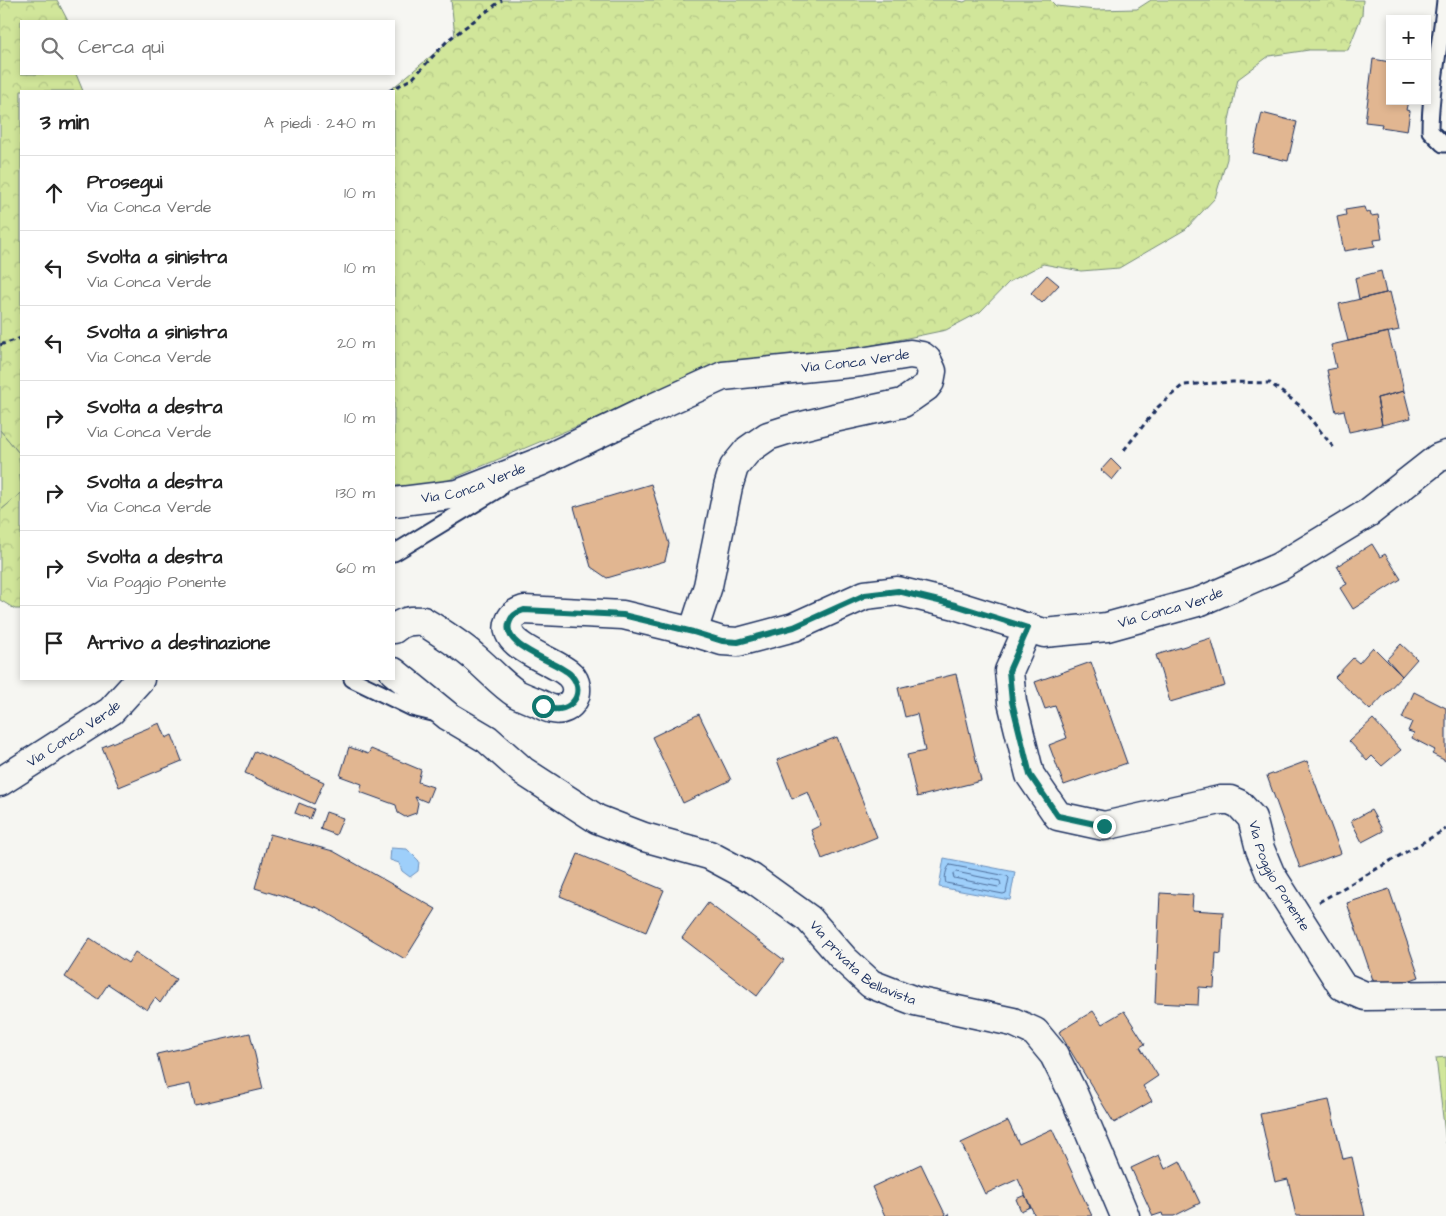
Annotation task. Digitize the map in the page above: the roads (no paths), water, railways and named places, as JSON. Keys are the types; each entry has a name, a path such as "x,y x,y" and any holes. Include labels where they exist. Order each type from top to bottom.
{"street":[{"name":"Via Conca Verde","path":"395,502 458,494 542,461 723,376 861,362 910,354 922,356 927,360 932,371 930,382 903,403 790,429 768,436 748,450 734,467 728,487 708,586 693,632"},
{"name":"Via Conca Verde","path":"395,628 404,622 413,620 423,621 472,655 516,693 549,709 556,710 563,709 573,701 576,695 575,682 567,671 513,640 508,630 508,624 519,611 623,615 722,641 738,642 794,627 865,595 898,591 955,605 1044,633 1106,627 1201,601 1279,568 1368,513 1438,458 1446,455"},
{"name":"Via Poggio Ponente","path":"1028,628 1009,671 1012,702 1030,775 1058,816 1104,826 1220,800 1230,800 1239,804 1252,818 1260,849 1270,873 1342,986 1365,996 1446,995"},
{"path":"395,673 448,716"},
{"name":"Via Conca Verde","path":"0,782 111,711 139,680"},
{"name":"Via privata Bellavista","path":"448,716 487,739 523,771 597,818 644,837 709,855 752,878 809,919 844,959 871,984 915,1001 1013,1022 1035,1032 1054,1055 1073,1093 1125,1216"}],"lane":[{"path":"1445,0 1430,113 1430,130 1443,144 1446,144"},
{"path":"395,552 542,461"},
{"path":"354,680 412,708 448,716"}],"water":[{"path":"391,848 407,849 419,861 418,871 410,877 402,871 399,863 390,860"},
{"path":"944,858 1015,872 1010,900 939,887"}]}
